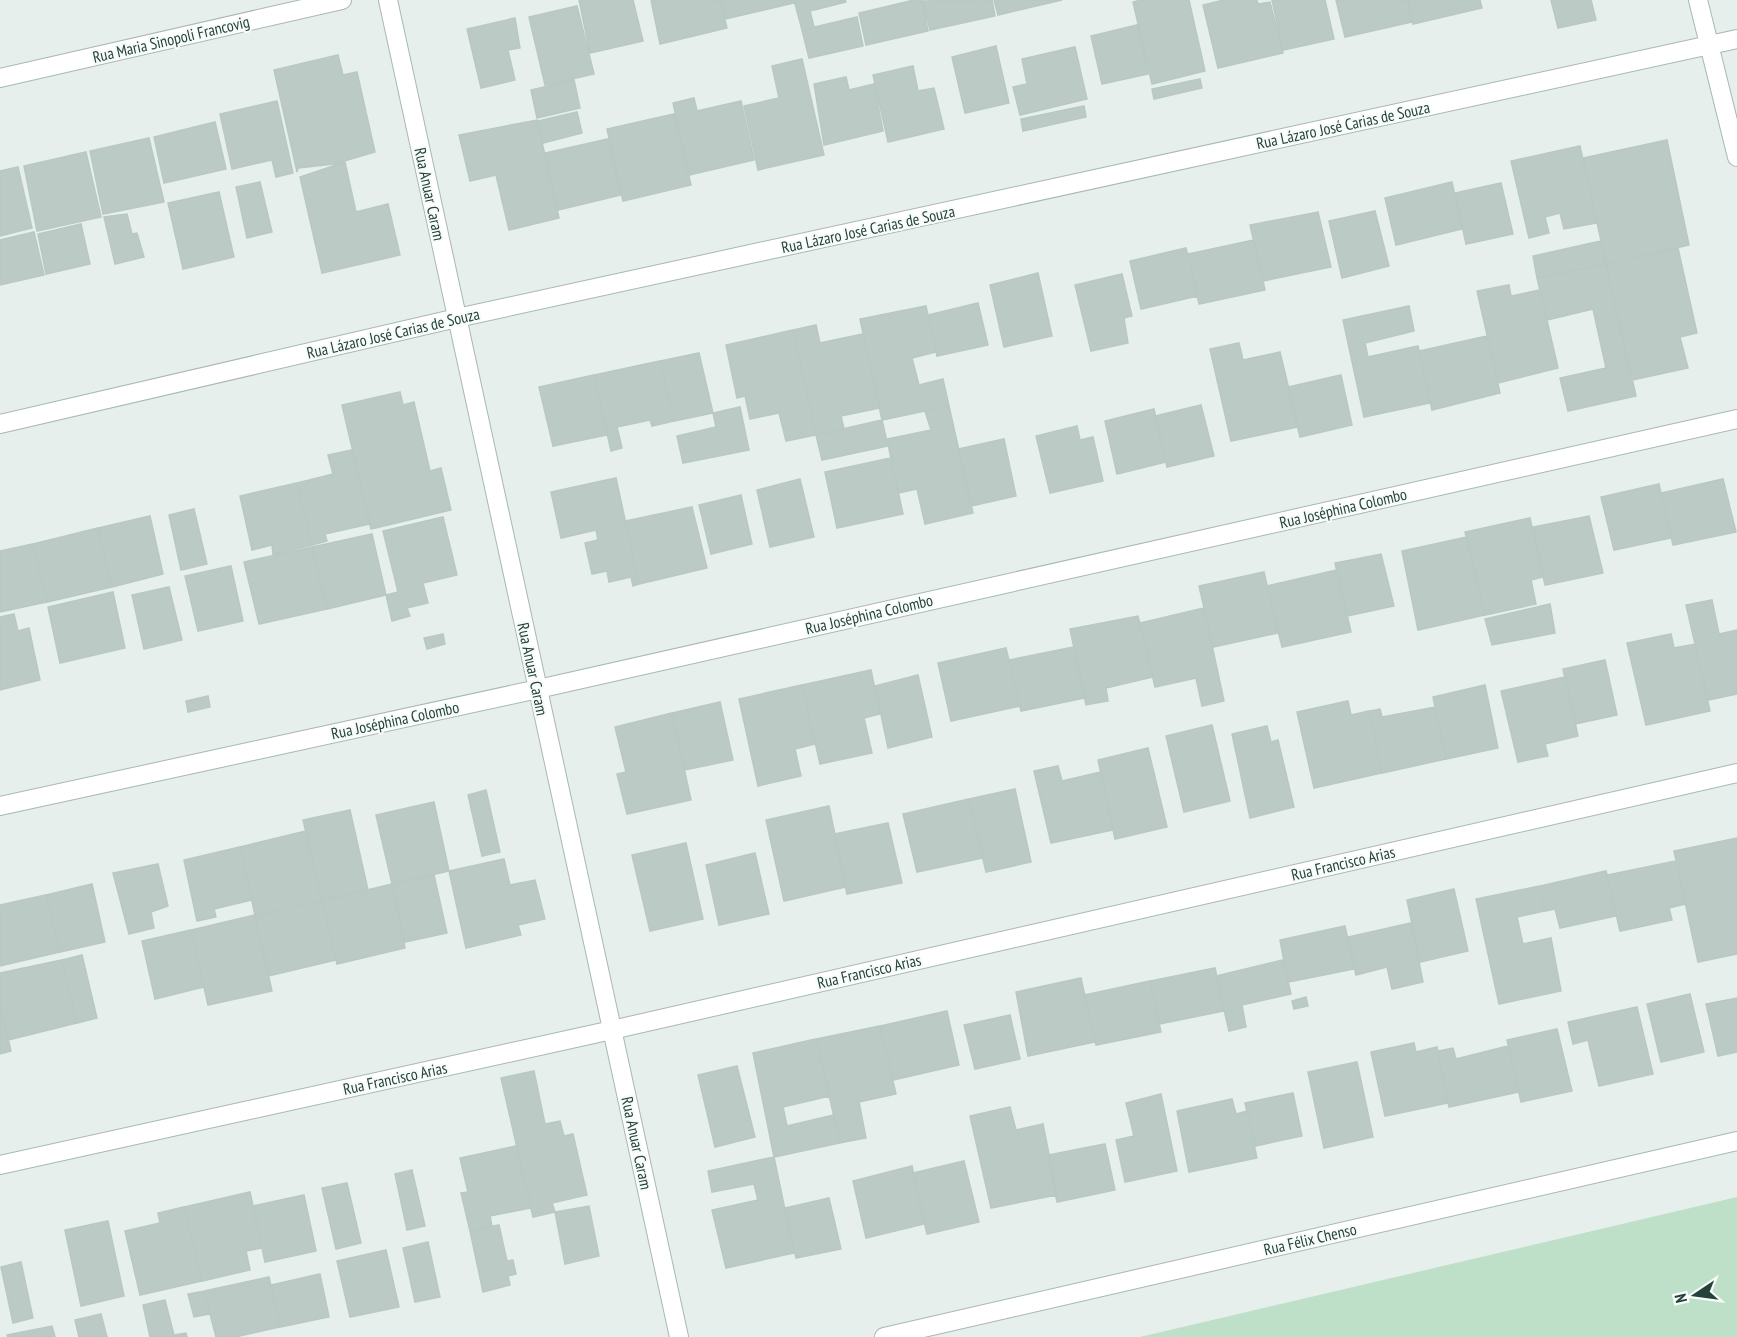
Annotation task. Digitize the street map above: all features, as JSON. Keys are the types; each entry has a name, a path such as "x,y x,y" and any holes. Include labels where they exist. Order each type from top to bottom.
{"street":[{"name":"Rua Maria Sinopoli Francovig","path":"0,78 342,0"},
{"name":"Rua Anuar Caram","path":"388,0 679,1337"},
{"path":"1698,0 1737,157"},
{"name":"Rua Lázaro José Carias de Souza","path":"0,424 457,318 1737,39"},
{"name":"Rua Joséphina Colombo","path":"0,806 538,689 1737,419"},
{"name":"Rua Francisco Arias","path":"0,1165 612,1030 1737,773"},
{"name":"Rua Félix Chenso","path":"884,1337 1737,1142"}],"green space":[{"path":"1737,1197 1737,1337 1140,1337"}],"building":[{"path":"579,0 633,0 643,41 590,53"},
{"path":"651,0 720,0 727,28 660,44"},
{"path":"721,0 793,0 794,3 725,19"},
{"path":"794,0 845,0 846,2 810,11 814,27 802,30"},
{"path":"922,0 928,31 866,45 859,13"},
{"path":"992,0 995,16 930,30 923,1"},
{"path":"994,0 1062,0 998,15"},
{"path":"1189,0 1205,71 1152,84 1133,2"},
{"path":"1224,0 1257,0 1258,4 1270,2 1283,53 1218,68 1203,5"},
{"path":"1272,0 1325,0 1334,39 1283,50"},
{"path":"1336,0 1407,0 1412,22 1345,37"},
{"path":"1408,0 1480,0 1482,8 1413,24"},
{"path":"1551,0 1591,0 1596,20 1558,28"},
{"path":"577,6 594,74 545,85 529,17"},
{"path":"857,17 863,46 809,58 802,30"},
{"path":"515,18 520,48 508,50 515,80 481,88 467,29"},
{"path":"1137,25 1148,74 1102,84 1091,36"},
{"path":"996,46 1009,103 965,113 952,57"},
{"path":"1075,47 1087,99 1020,115 1013,87 1027,84 1022,59"},
{"path":"338,55 343,75 357,72 375,152 334,164 298,168 297,172 274,70"},
{"path":"802,59 824,155 758,170 744,106 779,98 772,66"},
{"path":"913,66 918,91 934,88 944,129 888,142 873,75"},
{"path":"846,77 849,90 874,84 883,131 824,145 814,84"},
{"path":"1200,79 1202,88 1154,99 1152,89"},
{"path":"574,80 580,108 537,118 531,90"},
{"path":"694,98 697,111 741,101 754,160 689,175 673,103"},
{"path":"277,101 293,173 276,177 272,160 232,169 220,114"},
{"path":"1084,106 1086,117 1023,131 1021,119"},
{"path":"577,112 582,133 543,143 538,121"},
{"path":"674,114 691,185 623,201 607,129"},
{"path":"537,120 559,218 509,230 496,175 470,181 459,135"},
{"path":"215,122 226,169 164,183 154,137"},
{"path":"149,138 164,202 103,214 90,151"},
{"path":"608,139 621,195 558,210 545,153"},
{"path":"1667,140 1689,245 1606,264 1583,158"},
{"path":"1580,146 1597,223 1564,229 1560,213 1545,217 1549,233 1529,238 1511,161"},
{"path":"86,152 101,217 37,231 24,166"},
{"path":"345,162 356,212 388,204 400,255 322,273 300,177"},
{"path":"18,167 32,228 0,236 0,171"},
{"path":"260,182 272,232 247,238 236,187"},
{"path":"1452,182 1462,229 1396,245 1385,198"},
{"path":"1501,183 1513,234 1466,244 1455,193"},
{"path":"219,192 234,257 183,269 168,203"},
{"path":"1375,211 1389,266 1342,278 1329,221"},
{"path":"1318,212 1331,267 1263,281 1250,225"},
{"path":"127,214 132,234 137,233 144,257 115,264 104,217"},
{"path":"81,224 90,264 46,274 38,234"},
{"path":"34,232 44,275 0,285 0,240"},
{"path":"1254,240 1265,290 1199,304 1188,254"},
{"path":"1601,241 1606,264 1537,278 1533,256"},
{"path":"1186,248 1198,296 1141,309 1130,261"},
{"path":"1678,248 1697,333 1680,337 1688,368 1632,380 1606,264"},
{"path":"1606,264 1636,396 1568,411 1560,378 1606,368 1593,309 1547,320 1537,278"},
{"path":"1038,273 1052,336 1004,347 990,285"},
{"path":"1122,274 1132,316 1124,318 1128,343 1091,351 1075,285"},
{"path":"1509,285 1511,296 1540,290 1558,368 1498,383 1477,291"},
{"path":"978,303 988,345 937,356 928,315"},
{"path":"926,306 936,352 912,358 919,385 943,379 949,406 882,420 860,319"},
{"path":"1409,306 1414,331 1365,343 1368,357 1418,346 1430,403 1364,417 1343,320"},
{"path":"816,325 820,343 863,334 880,408 841,416 844,429 816,435 793,330"},
{"path":"793,330 816,435 786,441 779,413 750,419 745,396 737,398 726,345"},
{"path":"1487,336 1500,393 1432,410 1419,351"},
{"path":"1239,343 1243,360 1280,352 1298,427 1231,441 1210,349"},
{"path":"699,353 713,413 674,421 660,361"},
{"path":"660,361 674,421 652,426 650,420 617,427 622,448 611,451 594,375"},
{"path":"594,375 607,435 553,446 539,387"},
{"path":"1341,375 1352,425 1300,437 1288,387"},
{"path":"400,392 403,405 414,402 430,471 441,468 451,510 371,529 342,405"},
{"path":"1201,405 1214,456 1167,467 1155,416"},
{"path":"949,406 973,513 925,524 917,489 898,493 887,439 931,430 925,411"},
{"path":"740,407 749,450 683,463 677,436 716,427 713,413"},
{"path":"1154,409 1166,462 1117,474 1105,421"},
{"path":"882,420 888,446 822,460 816,435"},
{"path":"1077,426 1080,440 1093,437 1103,481 1050,493 1036,436"},
{"path":"1004,439 1016,496 971,506 958,449"},
{"path":"352,450 370,524 325,534 327,541 312,545 297,483 333,474 328,455"},
{"path":"891,458 903,514 837,528 825,472"},
{"path":"616,478 639,584 633,586 631,577 609,582 607,571 592,574 585,543 598,540 596,530 561,538 551,492"},
{"path":"800,479 814,537 770,547 757,490"},
{"path":"1723,479 1736,532 1673,545 1661,493"},
{"path":"297,483 312,545 273,554 272,545 252,550 240,496"},
{"path":"1659,484 1671,538 1614,550 1601,497"},
{"path":"741,495 752,544 711,554 699,505"},
{"path":"692,507 707,568 639,584 625,521"},
{"path":"194,509 207,564 181,570 169,515"},
{"path":"150,516 163,574 112,587 98,528"},
{"path":"1589,516 1603,573 1545,585 1533,527"},
{"path":"443,517 457,575 423,583 428,603 407,608 410,616 392,621 386,595 398,592 383,531"},
{"path":"1530,518 1543,577 1531,580 1536,604 1485,615 1465,532"},
{"path":"98,528 112,587 47,602 33,544"},
{"path":"372,534 386,595 327,609 312,547"},
{"path":"1467,537 1485,615 1418,630 1402,551"},
{"path":"33,544 47,602 0,612 0,551"},
{"path":"312,547 327,609 259,624 244,562"},
{"path":"1381,554 1394,606 1347,616 1335,563"},
{"path":"231,566 243,621 198,631 185,576"},
{"path":"1337,570 1351,632 1282,647 1267,586"},
{"path":"1264,572 1278,633 1213,647 1199,586"},
{"path":"169,587 182,640 144,649 132,595"},
{"path":"113,592 125,648 60,663 48,607"},
{"path":"1712,600 1719,634 1737,630 1737,694 1708,700 1686,605"},
{"path":"1550,604 1555,633 1492,645 1485,619"},
{"path":"1204,608 1224,701 1202,706 1196,678 1155,687 1140,623"},
{"path":"14,614 18,631 29,628 40,680 0,690 0,617"},
{"path":"1138,616 1153,677 1106,688 1108,701 1086,705 1070,629"},
{"path":"443,634 445,644 427,649 424,638"},
{"path":"1671,634 1674,648 1695,644 1710,711 1646,725 1627,643"},
{"path":"1074,647 1085,698 1021,711 1009,660"},
{"path":"1006,648 1020,706 951,721 938,663"},
{"path":"1605,660 1617,715 1575,724 1563,669"},
{"path":"871,670 880,714 864,718 872,753 820,764 802,685"},
{"path":"918,675 932,737 888,748 875,686"},
{"path":"1565,677 1578,736 1545,744 1548,756 1518,762 1501,691"},
{"path":"802,685 815,744 795,749 801,776 758,786 739,699"},
{"path":"1485,685 1498,748 1446,759 1433,697"},
{"path":"208,696 210,707 188,712 186,701"},
{"path":"1348,701 1351,715 1369,711 1382,773 1314,788 1297,712"},
{"path":"720,702 733,760 684,770 672,713"},
{"path":"1435,707 1446,759 1382,773 1369,711 1380,709 1382,717"},
{"path":"672,713 691,800 627,814 617,774 626,772 615,727"},
{"path":"1212,725 1230,801 1184,812 1166,736"},
{"path":"1267,726 1271,742 1278,740 1294,807 1250,818 1232,734"},
{"path":"1148,748 1167,827 1115,839 1098,760"},
{"path":"1058,766 1062,781 1101,772 1113,830 1051,843 1034,771"},
{"path":"1015,789 1031,862 986,872 969,799"},
{"path":"486,790 500,852 482,856 468,795"},
{"path":"969,799 983,858 917,872 903,814"},
{"path":"434,802 449,871 392,884 376,815"},
{"path":"829,806 846,887 784,901 766,820"},
{"path":"350,810 368,890 322,901 303,820"},
{"path":"888,823 902,883 847,894 834,834"},
{"path":"306,831 322,901 255,915 240,847"},
{"path":"1737,838 1737,954 1698,962 1674,851"},
{"path":"686,843 703,919 650,931 632,855"},
{"path":"240,847 252,900 214,909 216,917 197,921 184,860"},
{"path":"755,853 769,914 719,925 706,865"},
{"path":"504,859 510,885 535,880 545,919 518,925 521,935 466,948 449,871"},
{"path":"1676,861 1686,904 1669,908 1672,920 1620,931 1607,875"},
{"path":"158,864 168,906 151,912 154,928 129,934 113,873"},
{"path":"1606,871 1616,916 1560,928 1555,909 1545,911 1540,886"},
{"path":"434,875 447,933 405,942 392,884"},
{"path":"92,884 105,942 60,952 46,895"},
{"path":"392,884 405,948 337,964 322,901"},
{"path":"1540,886 1545,911 1517,917 1523,944 1551,938 1561,991 1499,1004 1476,899"},
{"path":"1454,889 1468,951 1420,962 1407,900"},
{"path":"46,895 60,952 0,966 0,905"},
{"path":"322,901 336,960 268,976 255,915"},
{"path":"255,915 272,991 208,1005 191,930"},
{"path":"1411,923 1423,982 1392,989 1387,967 1356,975 1348,937"},
{"path":"1345,926 1354,969 1288,982 1280,940"},
{"path":"191,930 204,987 155,999 142,941"},
{"path":"82,955 97,1018 77,1023 62,960"},
{"path":"62,960 77,1023 8,1040 0,1006 0,973"},
{"path":"1283,960 1291,994 1242,1005 1246,1027 1229,1031 1216,976"},
{"path":"1215,968 1224,1011 1159,1024 1150,981"},
{"path":"1081,978 1095,1042 1028,1056 1016,992"},
{"path":"1150,981 1161,1032 1096,1045 1084,995"},
{"path":"1690,994 1704,1052 1661,1062 1647,1004"},
{"path":"1306,997 1308,1006 1294,1009 1292,1001"},
{"path":"1737,998 1737,1052 1718,1056 1706,1004"},
{"path":"0,1006 11,1051 0,1054"},
{"path":"1637,1007 1653,1074 1599,1086 1588,1040 1573,1044 1568,1022"},
{"path":"947,1011 959,1065 893,1080 880,1026"},
{"path":"1010,1015 1020,1059 975,1069 964,1025"},
{"path":"880,1026 896,1094 859,1102 866,1138 840,1143 816,1039"},
{"path":"1557,1029 1572,1091 1521,1102 1507,1040"},
{"path":"816,1039 830,1096 783,1107 787,1126 834,1115 840,1143 774,1157 753,1053"},
{"path":"1414,1043 1416,1052 1437,1047 1448,1103 1385,1116 1371,1052"},
{"path":"1508,1046 1519,1092 1449,1107 1438,1051 1453,1048 1456,1059"},
{"path":"1357,1062 1373,1137 1324,1148 1308,1072"},
{"path":"737,1066 755,1137 715,1147 698,1075"},
{"path":"534,1071 545,1124 560,1121 564,1136 573,1134 587,1195 552,1203 555,1212 533,1217 501,1078"},
{"path":"1293,1093 1302,1136 1255,1146 1245,1103"},
{"path":"1161,1094 1177,1171 1125,1182 1116,1140 1134,1136 1126,1103"},
{"path":"1232,1099 1236,1114 1247,1111 1257,1158 1189,1172 1177,1111"},
{"path":"1010,1107 1016,1130 1043,1124 1057,1195 991,1208 970,1116"},
{"path":"1105,1144 1115,1190 1057,1202 1048,1155"},
{"path":"516,1146 531,1208 490,1216 492,1226 470,1231 461,1193 468,1192 460,1158"},
{"path":"774,1157 794,1253 726,1268 712,1210 758,1200 754,1184 712,1192 708,1171"},
{"path":"964,1161 979,1222 927,1234 913,1173"},
{"path":"912,1166 924,1224 866,1238 853,1181"},
{"path":"412,1170 425,1226 407,1230 395,1174"},
{"path":"347,1183 361,1243 336,1249 322,1188"},
{"path":"250,1192 262,1248 246,1251 250,1270 202,1281 184,1207"},
{"path":"304,1195 316,1251 265,1262 253,1206"},
{"path":"829,1198 841,1249 796,1258 785,1208"},
{"path":"589,1206 599,1256 565,1264 555,1212"},
{"path":"184,1207 202,1281 140,1295 125,1231 160,1223 158,1213"},
{"path":"108,1221 124,1296 81,1306 65,1230"},
{"path":"499,1225 507,1261 513,1260 516,1274 508,1276 510,1285 483,1292 470,1231"},
{"path":"428,1242 440,1297 415,1302 403,1248"},
{"path":"386,1250 399,1307 350,1317 337,1261"},
{"path":"21,1262 33,1318 13,1323 1,1267"},
{"path":"320,1274 329,1317 280,1327 271,1285"},
{"path":"269,1277 280,1327 235,1337 216,1337 204,1291"},
{"path":"204,1291 210,1314 194,1317 188,1294"},
{"path":"165,1300 174,1335 186,1333 187,1337 150,1337 143,1305"},
{"path":"101,1314 107,1337 79,1337 75,1320"},
{"path":"52,1326 55,1337 8,1337 7,1335"}]}
